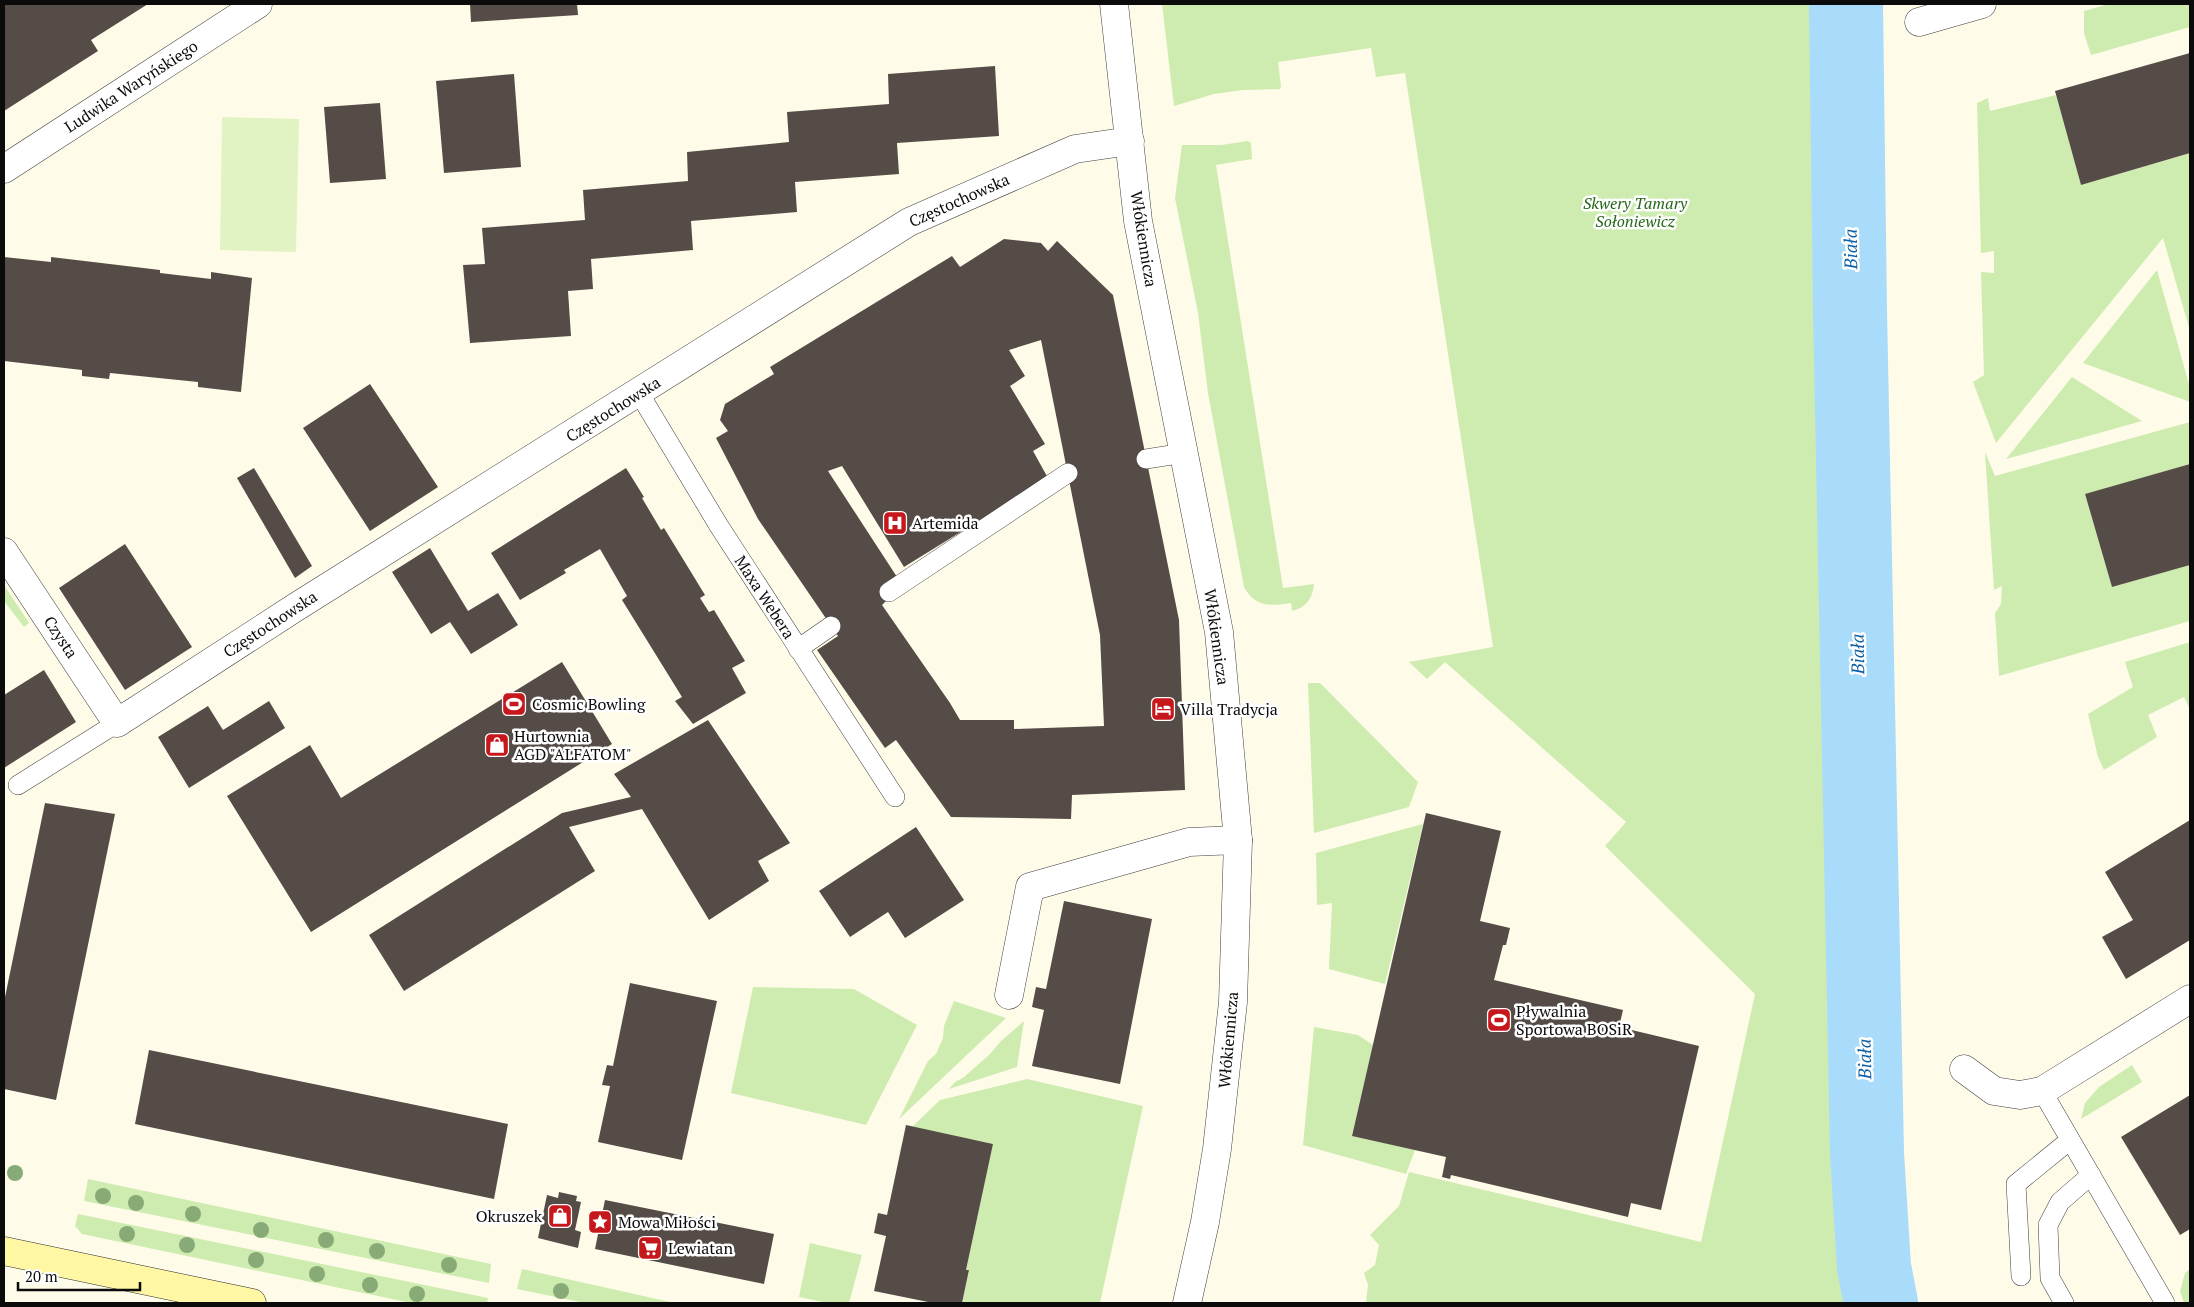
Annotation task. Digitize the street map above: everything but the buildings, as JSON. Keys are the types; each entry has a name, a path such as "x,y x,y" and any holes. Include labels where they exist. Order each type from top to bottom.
{"main road":[{"path":"4,1251 252,1303"}],"street":[{"name":"Ludwika Waryńskiego","path":"4,169 258,4"},
{"name":"Włókiennicza","path":"1114,4 1138,220 1219,632 1238,840 1233,1002 1217,1149 1187,1303"},
{"path":"1920,22 1982,4"},
{"name":"Częstochowska","path":"117,723 909,222 1075,149 1130,141"},
{"name":"Czysta","path":"4,552 117,723"},
{"path":"1010,994 1030,887 1189,842 1238,840"},
{"path":"1964,1069 1994,1091 2020,1095 2042,1091 2190,999"}],"lane":[{"name":"Maxa Webera","path":"639,393 719,526 895,797"},
{"path":"1146,459 1184,453"},
{"path":"889,592 1068,473"},
{"path":"798,649 831,626"},
{"path":"18,785 117,723"},
{"path":"2042,1091 2165,1303"},
{"path":"2021,1276 2016,1184 2070,1140"},
{"path":"2064,1303 2050,1278 2048,1225 2060,1202 2091,1175"}],"green space":[{"name":"Skwery Tamary Sołoniewicz","path":"1162,4 1825,4 1849,314 1867,1154 1874,1267 1881,1303 1366,1303 1368,1285 1364,1273 1375,1265 1379,1245 1370,1235 1399,1206 1409,1172 1701,1242 1755,994 1605,846 1626,822 1445,662 1427,679 1409,662 1493,647 1405,73 1376,77 1371,48 1278,62 1280,89 1243,90 1214,94 1174,106"},
{"path":"2109,4 2190,4 2190,27 2091,55 2084,33 2084,11"},
{"path":"2056,95 2081,185 2190,153 2190,331 2163,238 1996,443 1973,382 1984,375 1981,272 1994,273 1994,251 1981,253 1977,103 1988,98 1990,111"},
{"path":"222,117 299,119 296,252 220,250"},
{"path":"1248,141 1251,143 1252,159 1216,165 1283,588 1314,584 1308,602 1297,610 1292,611 1291,603 1270,605 1253,599 1244,587 1208,393 1198,313 1175,198 1182,145 1221,145"},
{"path":"2157,270 2190,388 2190,402 2083,363"},
{"path":"2072,377 2142,421 2006,459"},
{"path":"2190,422 2190,464 2085,495 2112,587 2190,565 2190,621 1999,676 1995,613 2001,604 2002,586 1994,590 1985,452 1995,476"},
{"path":"4,585 29,623 24,627 4,601"},
{"path":"2190,642 2190,709 2184,697 2148,715 2157,737 2104,770 2098,757 2088,714 2133,687 2125,662"},
{"path":"1308,683 1320,683 1418,782 1409,807 1314,833"},
{"path":"1423,824 1385,984 1329,969 1332,903 1317,905 1316,853"},
{"path":"753,987 854,989 917,1025 866,1125 731,1093"},
{"path":"954,1001 1006,1018 899,1119 928,1061 936,1054"},
{"path":"1024,1021 1017,1067 949,1089 989,1055 1001,1041"},
{"path":"1314,1027 1358,1035 1373,1045 1352,1135 1415,1150 1406,1174 1303,1145"},
{"path":"2132,1065 2142,1082 2081,1119 2085,1103 2099,1087"},
{"path":"1027,1079 1143,1106 1100,1303 962,1303 969,1271 966,1270 993,1144 912,1127 940,1100"},
{"path":"88,1179 491,1264 489,1283 84,1201"},
{"path":"78,1214 488,1298 487,1303 411,1303 82,1234 75,1226"},
{"path":"810,1243 862,1255 849,1303 828,1303 799,1297"},
{"path":"522,1269 675,1303 585,1303 517,1289"},
{"path":"2190,1269 2190,1303 2184,1303 2180,1291 2185,1273"}],"waterway":[{"name":"Biała","path":"1846,4 1850,311 1867,1153 1874,1267 1881,1303"}],"place":[{"name":"Artemida","path":"895,523"},
{"name":"Cosmic Bowling","path":"514,704"},
{"name":"Villa Tradycja","path":"1163,709"},
{"name":"Hurtownia AGD \"ALFATOM\"","path":"497,745"},
{"name":"Pływalnia Sportowa BOSiR","path":"1499,1020"},
{"name":"Okruszek","path":"560,1216"},
{"name":"Mowa Miłości","path":"600,1222"},
{"name":"Lewiatan","path":"650,1248"}]}
